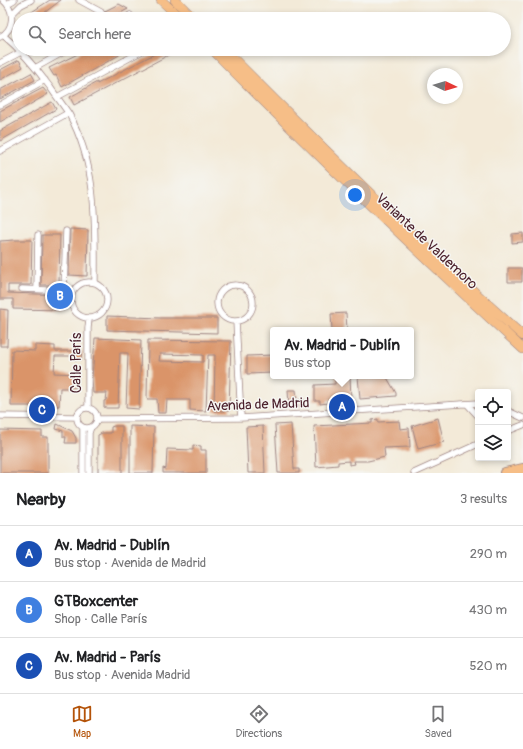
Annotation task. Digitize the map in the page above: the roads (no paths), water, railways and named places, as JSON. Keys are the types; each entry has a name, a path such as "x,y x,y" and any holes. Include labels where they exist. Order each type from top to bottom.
{"highway":[{"path":"505,473 523,469"}],"main road":[{"path":"161,0 174,12"},
{"path":"175,0 187,12"},
{"name":"Variante de Valdemoro","path":"219,56 354,191 523,349"},
{"name":"Variante de Valdemoro","path":"231,56 377,201 523,336"}],"street":[{"path":"12,44 2,36 11,26 12,14 5,2 14,0"},
{"path":"14,12 21,5 31,0"},
{"path":"79,0 101,12"},
{"path":"0,63 13,56"},
{"path":"24,56 45,80 68,113 84,152 92,184 95,218 95,283"},
{"path":"35,68 56,56"},
{"path":"57,97 133,56"},
{"path":"0,105 45,80"},
{"path":"0,151 68,113"},
{"path":"64,290 66,231"},
{"path":"37,289 38,235"},
{"path":"85,282 95,283 104,290 106,295 106,306 100,315 89,318 79,316 75,312 71,302 73,291 76,287 85,282"},
{"path":"234,284 242,285 249,290 253,297 253,306 250,313 244,319 236,321 228,320 221,315 217,308 216,300 220,292 226,286 234,284"},
{"path":"22,288 73,291"},
{"name":"Calle París","path":"88,408 89,318"},
{"path":"236,321 242,418"},
{"name":"Avenida de Madrid","path":"97,419 242,418 475,403"},
{"path":"467,404 475,413"},
{"path":"89,473 89,433 91,427 95,424 97,419 94,412 88,408 82,409 77,418 78,424 83,428 91,427"},
{"path":"511,412 523,418"},
{"path":"0,416 77,418"},
{"path":"511,430 523,425"},
{"path":"83,428 84,473"},
{"path":"414,473 475,445"}],"place":[{"name":"GTBoxcenter","path":"60,296"},
{"name":"Av. Madrid - Dublín","path":"342,407"},
{"name":"Av. Madrid - París","path":"42,410"}]}
